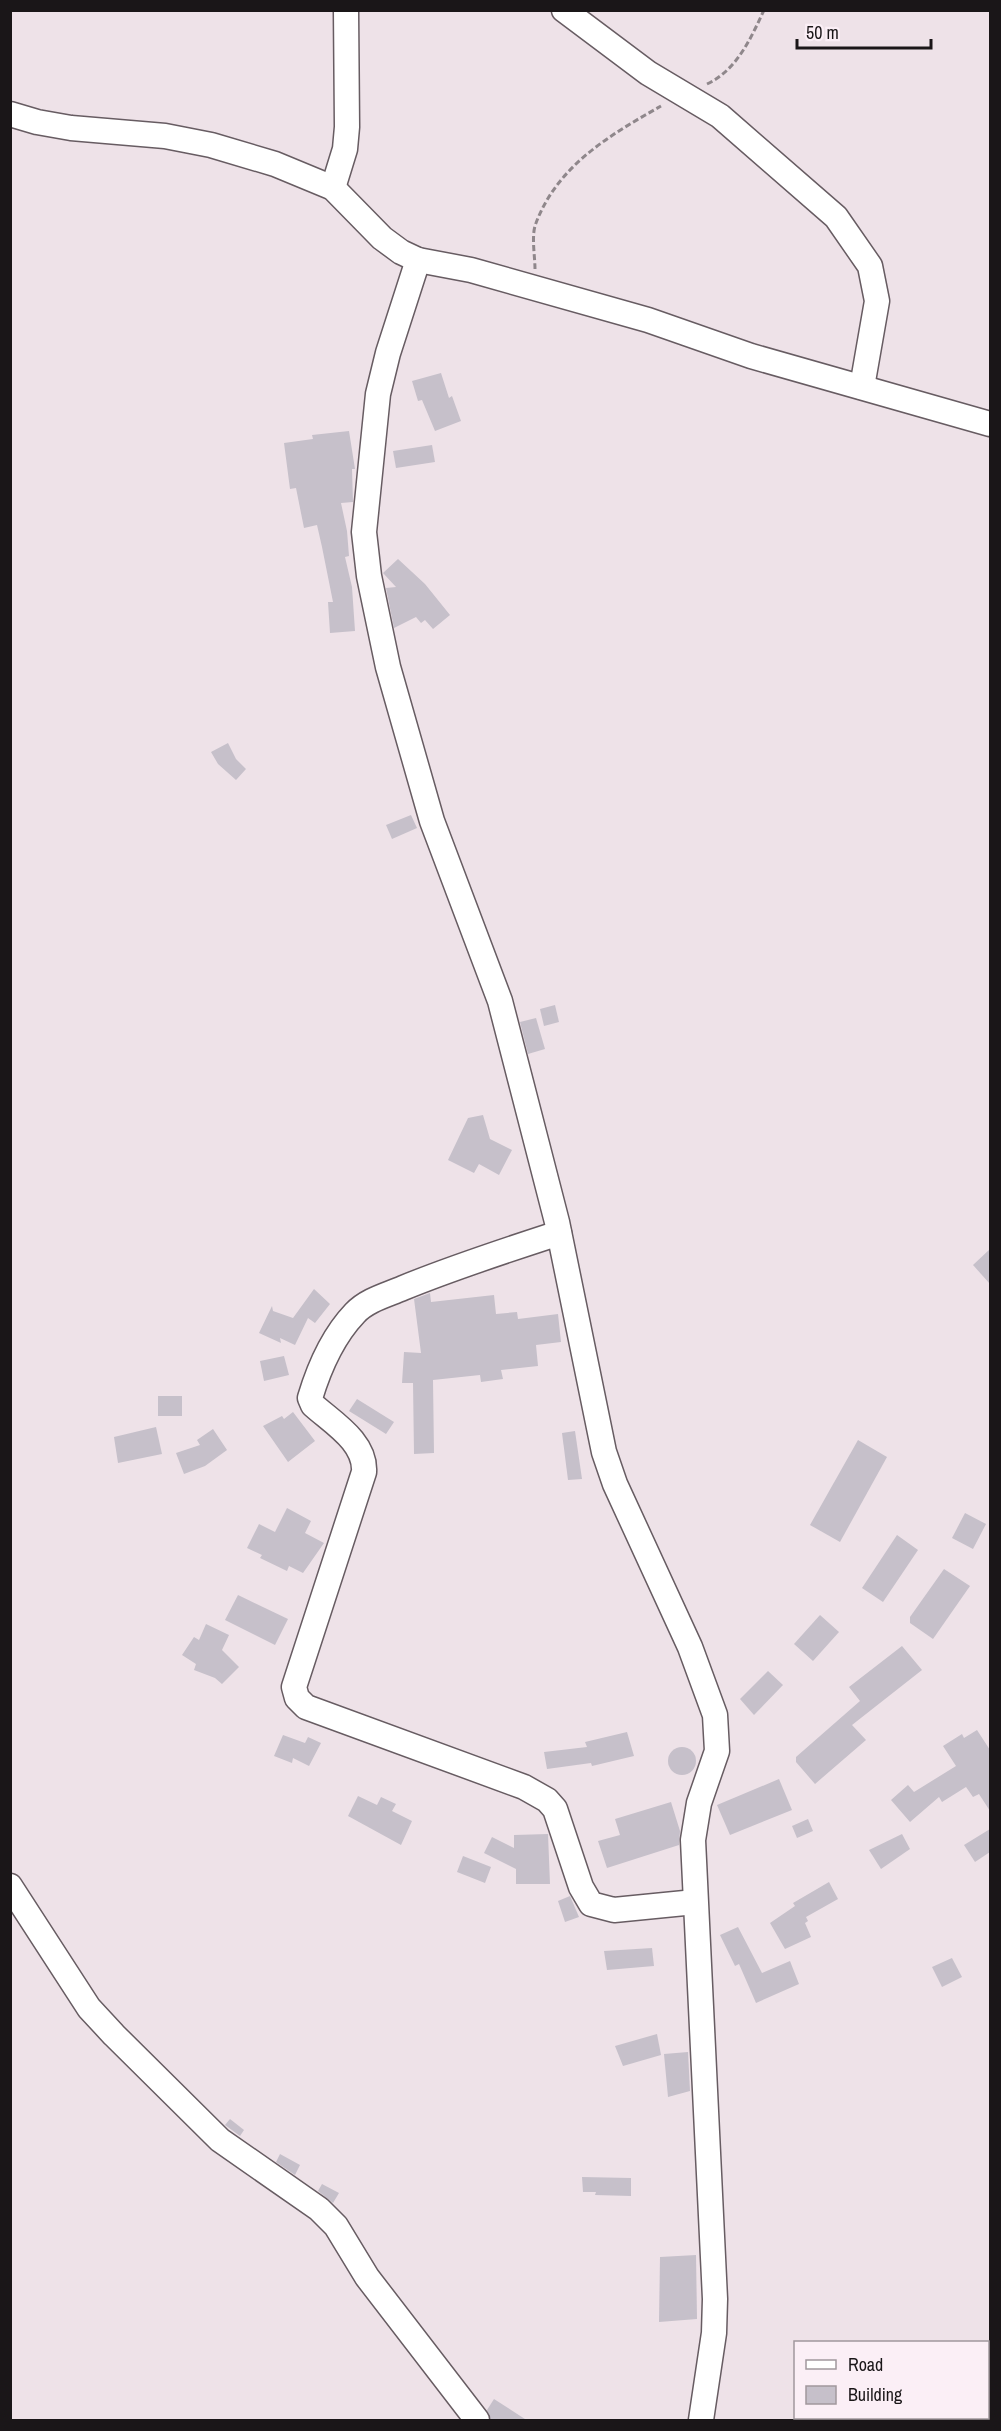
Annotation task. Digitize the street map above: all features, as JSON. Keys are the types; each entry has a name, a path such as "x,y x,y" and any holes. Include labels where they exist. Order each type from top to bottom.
{"street":[{"path":"333,188 345,149 347,127 346,10"},
{"path":"564,10 648,73 720,116 836,218 870,266 877,301 862,387"},
{"path":"10,114 71,128 165,136 211,145 275,164 333,188 382,238 418,260 460,268 535,288 990,424"},
{"path":"418,260 388,353 378,394 364,532 369,576 388,667 432,821 500,1001 559,1233 582,1341 596,1422 607,1463 690,1647 715,1715 717,1751 699,1803 693,1840 715,2299 714,2333 700,2421"},
{"path":"559,1233 432,1276 378,1298 355,1312 341,1330 327,1355 310,1398 314,1405 361,1450 365,1461 364,1472 294,1687 297,1698 306,1707 524,1787 547,1800 559,1819 580,1887 591,1904 614,1910 695,1902"},
{"path":"10,1886 89,2008 114,2035 212,2133 319,2209 336,2226 367,2277 477,2421"}],"path":[{"path":"535,288 535,225 564,173 618,131 670,100 715,81 746,49 764,10"}],"building":[{"path":"441,373 449,398 452,396 461,421 435,431 422,400 418,401 412,381"},
{"path":"349,431 355,469 352,469 353,502 341,503 347,531 349,556 345,557 352,587 355,631 330,633 328,602 333,602 317,525 304,528 296,488 290,489 284,443 313,439 312,435"},
{"path":"432,445 435,462 396,468 393,451"},
{"path":"398,559 425,584 450,615 433,629 425,620 421,623 416,617 394,628 386,588 396,587 383,573"},
{"path":"228,743 236,759 246,769 236,780 218,764 211,752"},
{"path":"411,815 417,828 392,839 386,825"},
{"path":"555,1005 559,1022 544,1026 540,1009"},
{"path":"536,1018 545,1049 528,1054 520,1022"},
{"path":"483,1115 490,1139 512,1150 499,1175 479,1164 474,1173 448,1160 468,1118"},
{"path":"990,1249 990,1284 973,1265"},
{"path":"314,1289 330,1304 315,1323 308,1318 295,1345 280,1338 281,1343 259,1333 272,1306 273,1311 293,1318"},
{"path":"430,1293 431,1302 494,1295 496,1314 517,1312 518,1319 558,1314 561,1342 536,1345 538,1366 501,1370 503,1379 481,1382 480,1375 433,1380 434,1453 414,1454 413,1383 402,1383 404,1352 421,1353 414,1299"},
{"path":"284,1356 289,1375 264,1381 260,1361"},
{"path":"158,1396 182,1396 182,1416 158,1416"},
{"path":"357,1399 394,1422 386,1434 349,1411"},
{"path":"293,1412 315,1441 288,1462 263,1426 282,1416 284,1419"},
{"path":"156,1427 162,1454 118,1463 114,1437"},
{"path":"213,1429 227,1450 205,1466 184,1474 176,1453 200,1445 197,1440"},
{"path":"575,1431 582,1479 568,1480 562,1433"},
{"path":"858,1440 887,1457 840,1542 810,1525"},
{"path":"287,1508 311,1521 305,1533 324,1543 303,1573 289,1566 287,1571 260,1558 262,1555 247,1548 259,1524 275,1532"},
{"path":"965,1513 986,1524 973,1549 952,1538"},
{"path":"897,1535 918,1550 883,1602 862,1588"},
{"path":"944,1569 970,1586 933,1639 910,1623 910,1617"},
{"path":"238,1595 288,1619 275,1645 225,1620"},
{"path":"820,1615 839,1632 813,1661 794,1644"},
{"path":"206,1624 229,1635 222,1650 239,1667 222,1684 215,1678 194,1670 196,1664 182,1655 194,1637 199,1640"},
{"path":"902,1646 922,1670 852,1725 866,1740 815,1784 796,1762 796,1757 860,1701 849,1687"},
{"path":"768,1671 783,1685 754,1715 740,1699"},
{"path":"977,1730 990,1750 990,1811 979,1794 973,1797 966,1787 942,1802 939,1797 910,1822 891,1800 908,1785 914,1792 956,1766 943,1746 962,1734 964,1738"},
{"path":"627,1732 634,1756 592,1766 591,1763 547,1769 544,1752 587,1747 585,1742"},
{"path":"283,1735 305,1743 308,1737 321,1743 309,1766 293,1758 292,1763 274,1756"},
{"path":"682,1747 692,1751 696,1761 692,1771 682,1775 672,1771 668,1761 672,1751"},
{"path":"779,1779 792,1810 730,1835 717,1805"},
{"path":"358,1796 377,1805 381,1797 396,1804 392,1811 412,1821 401,1845 348,1816"},
{"path":"671,1802 680,1831 679,1845 607,1868 598,1841 620,1835 615,1819"},
{"path":"808,1819 813,1831 797,1838 792,1826"},
{"path":"990,1829 990,1852 975,1862 964,1845"},
{"path":"548,1834 550,1884 516,1884 516,1869 484,1853 492,1837 514,1848 514,1835"},
{"path":"902,1834 910,1849 881,1869 869,1850"},
{"path":"463,1856 491,1867 485,1883 457,1872"},
{"path":"829,1882 838,1899 806,1917 808,1921 805,1923 811,1937 785,1949 770,1923 795,1906 793,1903"},
{"path":"570,1896 579,1917 565,1922 558,1901"},
{"path":"738,1927 762,1973 790,1961 799,1984 756,2003 739,1964 735,1966 720,1935"},
{"path":"652,1948 654,1966 607,1970 604,1951"},
{"path":"952,1958 962,1977 942,1987 932,1967"},
{"path":"657,2034 661,2055 623,2066 615,2046"},
{"path":"688,2052 690,2091 668,2097 664,2054"},
{"path":"230,2119 244,2130 240,2136 225,2125"},
{"path":"280,2154 300,2165 295,2175 276,2162"},
{"path":"582,2177 631,2178 631,2196 595,2195 596,2192 583,2192"},
{"path":"322,2184 339,2193 333,2203 318,2191"},
{"path":"696,2255 697,2319 659,2322 660,2257"},
{"path":"494,2399 528,2421 491,2421 487,2410"}]}
